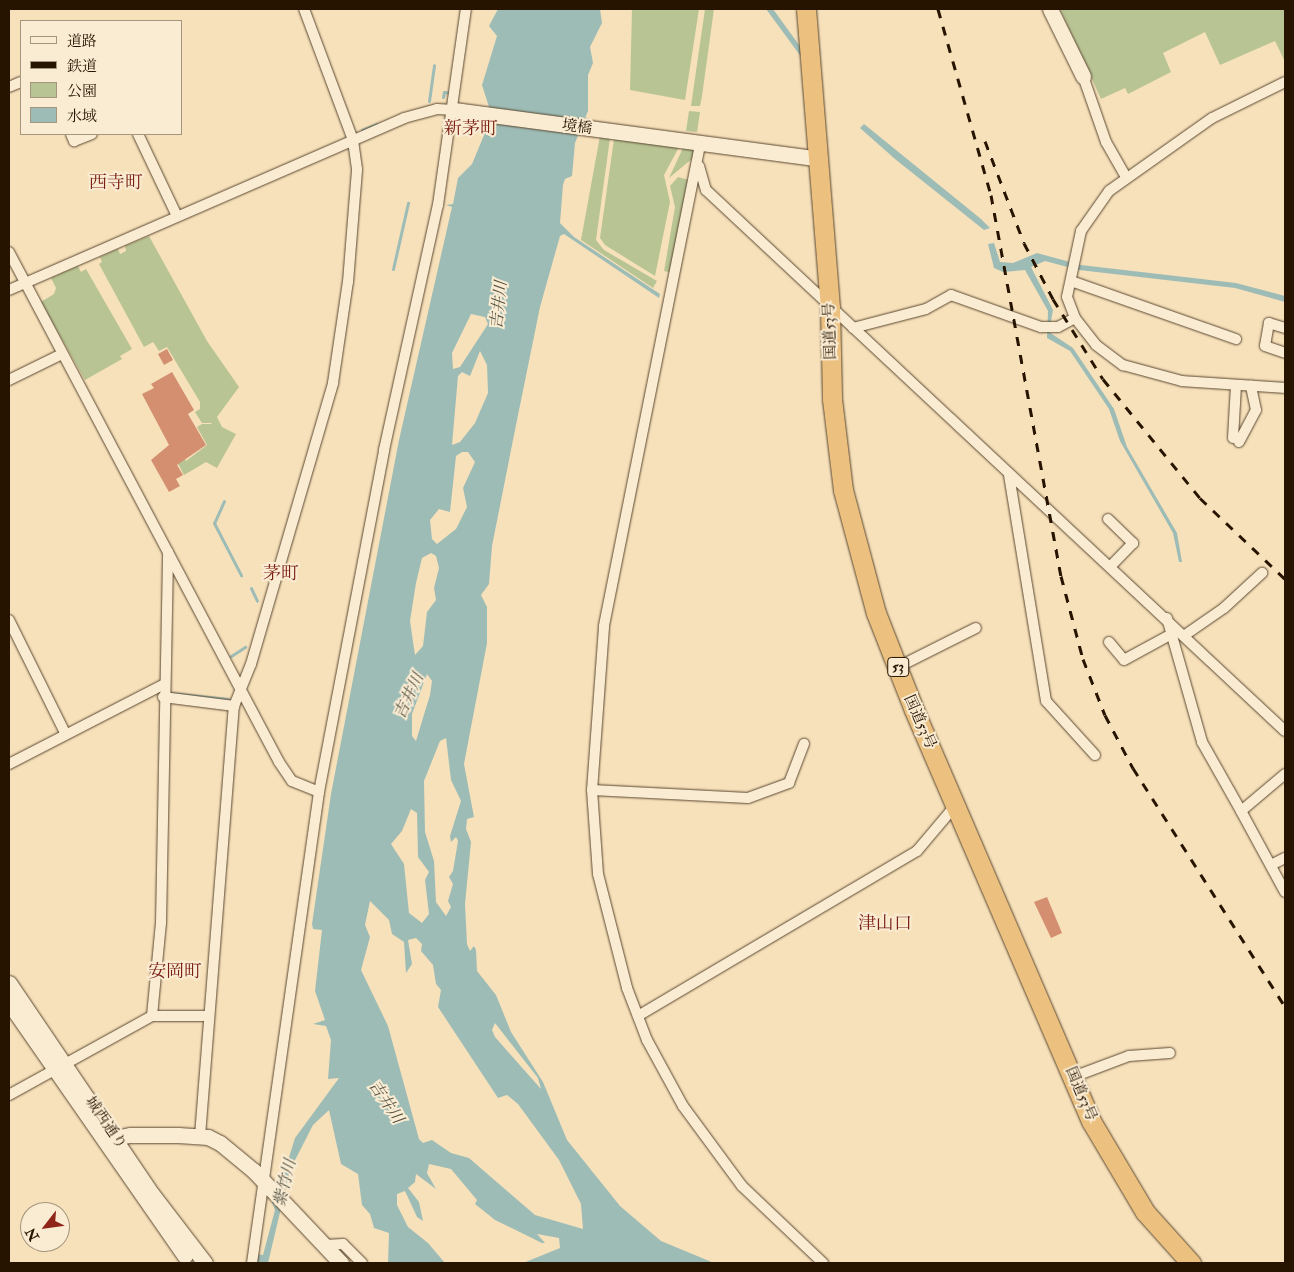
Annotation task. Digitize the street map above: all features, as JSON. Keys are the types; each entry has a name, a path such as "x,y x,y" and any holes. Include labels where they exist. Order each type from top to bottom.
{"highway":[{"name":"国道53号","path":"806,9 830,308 832,399 843,490 876,613 1073,1077 1117,1171 1165,1237 1191,1263"}],"street":[{"path":"200,1136 207,1016 234,706 242,686 333,383 348,282 357,169 353,140 304,9"},
{"path":"252,1263 267,1184 319,792 454,110 466,9"},
{"path":"1050,9 1083,76 1106,142 1126,176"},
{"path":"1285,82 1212,118 1126,176 1088,216 1081,231 1067,297 1075,318 1106,356 1123,365 1182,381 1285,388"},
{"path":"9,290 414,115 437,108 454,110"},
{"name":"境橋","path":"454,110 698,150 819,159"},
{"path":"71,135 74,141 89,135"},
{"path":"138,135 177,216"},
{"path":"698,150 700,179 706,190 804,279 830,308 1009,475 1167,618 1285,731"},
{"path":"698,150 673,291 604,628 592,790 598,874 627,988 638,1016 683,1106 716,1156 748,1192 822,1263"},
{"path":"9,252 292,781 319,792"},
{"path":"1071,281 1236,339"},
{"path":"853,328 926,309 952,295 1040,327 1058,327 1075,318"},
{"path":"1285,328 1269,323 1265,346 1285,353"},
{"path":"9,380 62,354"},
{"path":"1236,386 1236,440 1256,410 1251,386"},
{"path":"1009,475 1046,701 1095,755"},
{"path":"1108,519 1133,543 1110,566"},
{"path":"152,1016 161,923 162,697 168,552"},
{"path":"1185,635 1224,608 1262,573"},
{"path":"1167,618 1170,635 1198,716 1202,742 1285,892"},
{"path":"9,620 65,733"},
{"path":"898,668 976,628"},
{"path":"1110,642 1124,660 1170,635"},
{"path":"9,764 65,733 163,685"},
{"path":"162,697 234,706"},
{"path":"592,790 748,798 789,783 804,744"},
{"path":"1241,811 1285,774"},
{"path":"638,1016 917,851 959,807"},
{"path":"1271,865 1285,858"},
{"name":"城西通り","path":"9,983 60,1067"},
{"name":"城西通り","path":"9,1002 60,1067 111,1139 204,1263"},
{"path":"9,1095 152,1016 207,1016"},
{"path":"1073,1077 1129,1056 1170,1054"},
{"path":"111,1139 208,1137 239,1157 291,1208 341,1263"},
{"name":"城西通り","path":"111,1139 161,1226 191,1263"},
{"path":"325,1245 343,1244 362,1263"}],"green space":[{"path":"632,9 699,9 685,100 630,90"},
{"path":"705,9 714,9 702,96 700,106 691,106"},
{"path":"1060,9 1285,9 1285,62 1275,41 1220,65 1205,32 1163,53 1171,72 1128,94 1125,88 1101,99"},
{"path":"689,111 700,112 697,132 686,131"},
{"path":"600,136 610,138 596,240 604,250 657,281 653,288 581,240"},
{"path":"614,139 679,147 664,175 670,202 655,276 605,245 600,238"},
{"path":"683,148 694,149 693,158 669,178"},
{"path":"678,177 689,180 673,273 664,271 675,207 670,186"},
{"path":"149,236 207,341 239,387 217,417 222,427 236,434 217,468 206,462 184,475 176,460 183,456 186,461 207,445 197,427 202,424 212,423 202,423 195,412 200,409 200,402 167,347 159,351 153,342 144,347 99,264 102,262 100,257 118,249 120,254 126,251 125,246"},
{"path":"78,266 81,272 86,269 132,349 120,356 122,359 85,380 41,302 54,294 56,288 51,278"}],"water":[{"path":"498,9 600,9 602,23 590,47 593,63 588,75 588,111 575,143 572,176 565,179 563,185 560,223 574,237 660,294 659,298 564,234 560,236 540,307 492,546 489,584 481,595 487,607 487,643 464,764 474,817 467,819 466,829 471,842 465,904 467,944 470,951 474,946 476,950 477,971 496,995 511,1032 543,1082 567,1140 620,1206 661,1241 714,1263 523,1263 560,1248 559,1238 537,1234 545,1243 542,1243 495,1220 475,1204 477,1200 451,1169 429,1164 427,1173 436,1189 416,1174 415,1182 408,1188 419,1202 423,1221 417,1217 405,1191 397,1194 397,1205 408,1227 428,1243 445,1263 388,1263 389,1233 374,1228 370,1214 362,1205 358,1174 341,1164 329,1110 313,1125 290,1170 268,1263 254,1263 256,1254 263,1255 275,1210 270,1197 286,1167 295,1138 339,1078 328,1079 331,1040 326,1026 313,1024 325,1020 315,991 322,930 313,929 312,924 331,794 399,440 452,207 446,205 453,204 458,178 472,164 489,123 489,107 482,85 497,36 489,26","holes":["471,314 485,317 488,324 460,367 453,369 452,353","480,351 487,365 488,393 475,423 460,442 452,445 458,376 462,372 470,376","462,452 468,452 475,462 463,488 467,507 456,529 437,544 432,539 430,520 439,509 450,512 456,456","431,553 436,556 439,568 434,588 436,600 427,612 423,646 415,655 410,621 422,558","427,674 432,681 430,695 416,741 412,736 412,714","446,738 451,780 461,801 450,836 451,842 456,837 458,841 453,871 449,877 453,884 448,901 451,907 446,916 436,902 434,861 425,832 424,781 440,741","411,809 417,813 418,857 429,872 425,880 429,914 422,923 409,913 404,864 391,844 402,831","370,901 389,920 392,934 404,942 406,973 412,964 408,940 416,938 422,944 421,951 433,965 436,984 441,990 438,1007 498,1098 507,1095 518,1104 559,1160 581,1204 583,1229 535,1215 469,1158 451,1153 432,1140 423,1143 419,1139 388,1026 361,970 370,937 365,925","495,1023 538,1078 541,1089 495,1037 492,1030"]},
{"path":"766,9 773,9 802,49 802,58"},
{"path":"864,124 990,228 984,230 895,159 860,128"},
{"path":"994,243 1000,262 1013,263 1037,253 1081,265 1236,283 1285,296 1285,302 1235,288 1079,270 1045,261 1031,267 1053,310 1049,332 1073,348 1114,409 1127,447 1177,533 1182,562 1179,562 1173,533 1120,441 1109,409 1070,351 1047,338 1048,311 1025,270 1003,272 994,268 988,244"}],"building":[{"path":"167,349 173,360 164,365 158,354"},
{"path":"172,372 194,410 188,414 206,445 177,465 183,475 176,479 180,486 169,492 151,460 169,445 142,394 154,388 151,384"},
{"path":"1047,897 1062,933 1051,938 1034,902"}],"waterway":[{"path":"429,101 434,65"},
{"path":"443,97 444,92 451,93"},
{"path":"362,130 377,124"},
{"path":"393,269 408,203"},
{"path":"224,501 214,523 241,575"},
{"path":"251,588 257,601"},
{"path":"231,656 245,647"},
{"path":"170,693 228,699"}],"railway":[{"path":"938,9 991,195 1061,576 1083,659 1105,715 1133,768 1285,1007"},
{"path":"985,141 1024,243 1053,299 1103,379 1200,498 1285,579"}],"district":[{"name":"新茅町","path":"471,129"},
{"name":"西寺町","path":"116,183"},
{"name":"茅町","path":"281,574"},
{"name":"津山口","path":"885,924"},
{"name":"安岡町","path":"175,972"}],"water label":[{"name":"吉井川","path":"499,305"},
{"name":"吉井川","path":"409,696"},
{"name":"吉井川","path":"386,1102"},
{"name":"紫竹川","path":"285,1183"}]}
